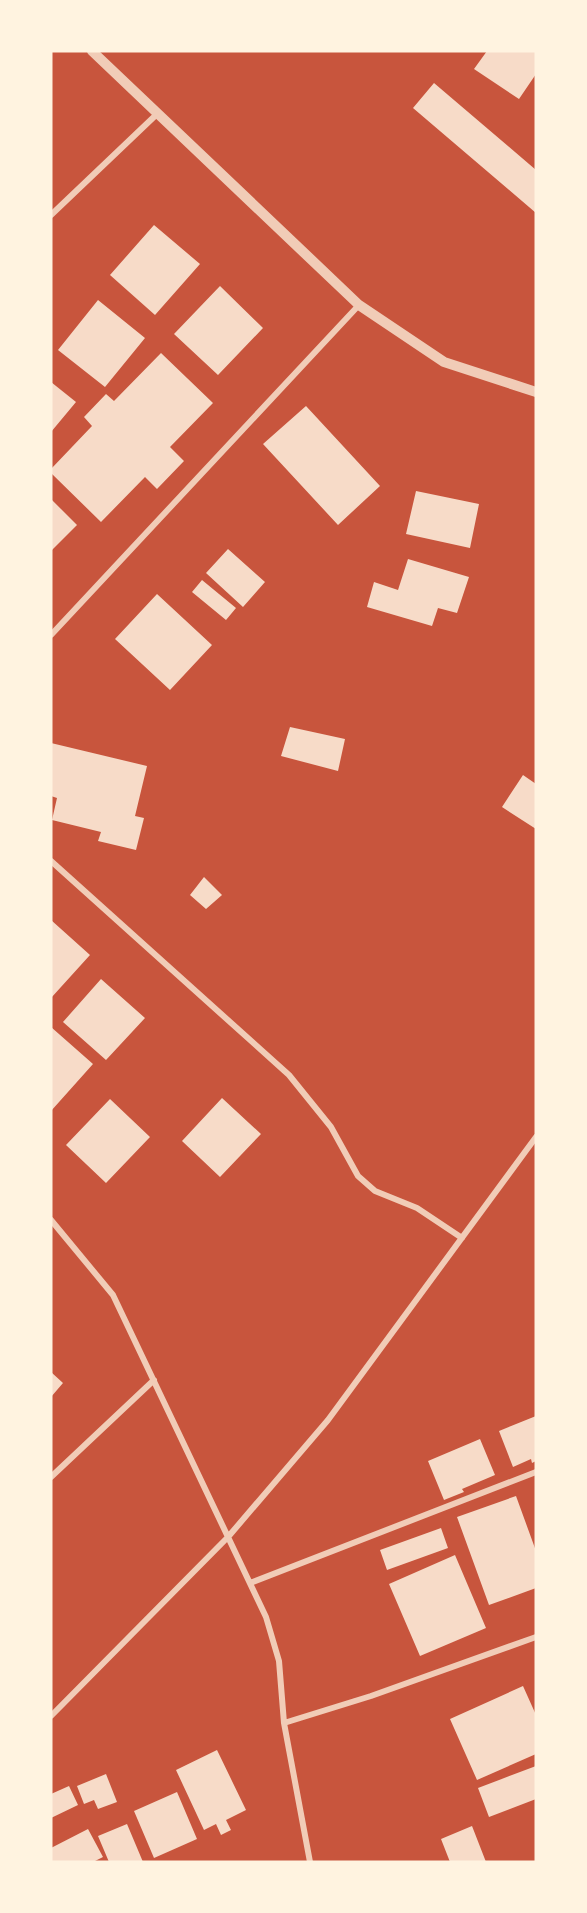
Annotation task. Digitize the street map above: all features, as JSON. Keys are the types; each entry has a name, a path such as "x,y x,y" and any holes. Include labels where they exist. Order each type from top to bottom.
{"street":[{"path":"92,51 359,305 444,362 536,392"},
{"path":"51,215 157,114"},
{"path":"51,635 359,305"},
{"path":"51,861 289,1075 331,1127 358,1176 375,1191 417,1208 462,1238"},
{"path":"51,1716 228,1537 328,1420 536,1137"},
{"path":"51,1220 113,1295 266,1617 279,1661 284,1723 310,1862"},
{"path":"51,1477 154,1380"},
{"path":"250,1582 536,1472"},
{"path":"284,1723 371,1696 536,1637"}],"building":[{"path":"487,51 536,51 536,74 519,99 474,69"},
{"path":"434,83 536,170 536,213 413,108"},
{"path":"154,225 200,264 155,315 110,275"},
{"path":"220,286 263,328 218,375 174,334"},
{"path":"98,300 145,338 105,387 58,350"},
{"path":"161,353 213,403 170,447 184,461 157,489 145,477 101,522 51,473 51,469 92,426 84,417 106,394 114,401"},
{"path":"51,382 76,402 51,432"},
{"path":"306,406 380,486 338,525 263,444"},
{"path":"416,491 479,504 470,548 406,534"},
{"path":"51,499 77,525 51,551"},
{"path":"228,549 265,582 243,607 206,573"},
{"path":"408,559 469,577 457,613 438,608 432,626 367,607 374,582 398,590"},
{"path":"202,580 236,608 226,620 192,592"},
{"path":"157,594 212,645 170,690 115,639"},
{"path":"290,727 345,739 338,771 281,756"},
{"path":"51,743 147,766 135,816 144,818 136,850 98,841 101,832 52,820 57,798 51,796"},
{"path":"523,775 536,784 536,829 502,807"},
{"path":"204,877 222,895 206,909 190,895"},
{"path":"51,920 90,955 51,998"},
{"path":"101,979 145,1018 106,1060 63,1022"},
{"path":"51,1027 93,1064 51,1111"},
{"path":"222,1098 261,1134 220,1177 182,1141"},
{"path":"110,1099 150,1137 106,1183 66,1145"},
{"path":"51,1372 63,1383 51,1397"},
{"path":"536,1416 536,1461 532,1463 531,1459 513,1467 499,1431"},
{"path":"480,1439 495,1475 462,1489 464,1492 444,1500 428,1461"},
{"path":"516,1496 536,1551 536,1588 489,1605 457,1517"},
{"path":"441,1528 448,1548 387,1570 380,1550"},
{"path":"455,1555 486,1628 420,1656 389,1584"},
{"path":"523,1686 536,1715 536,1754 477,1780 450,1719"},
{"path":"217,1750 246,1810 226,1820 231,1830 221,1835 216,1824 204,1830 176,1770"},
{"path":"536,1766 536,1799 489,1817 478,1788"},
{"path":"106,1774 117,1802 98,1809 94,1800 84,1804 77,1786"},
{"path":"69,1786 78,1805 51,1818 51,1794"},
{"path":"177,1792 197,1839 154,1858 134,1811"},
{"path":"127,1824 143,1862 109,1862 98,1836"},
{"path":"472,1826 486,1862 450,1862 441,1839"},
{"path":"88,1829 103,1857 93,1862 52,1862 51,1848"}]}
